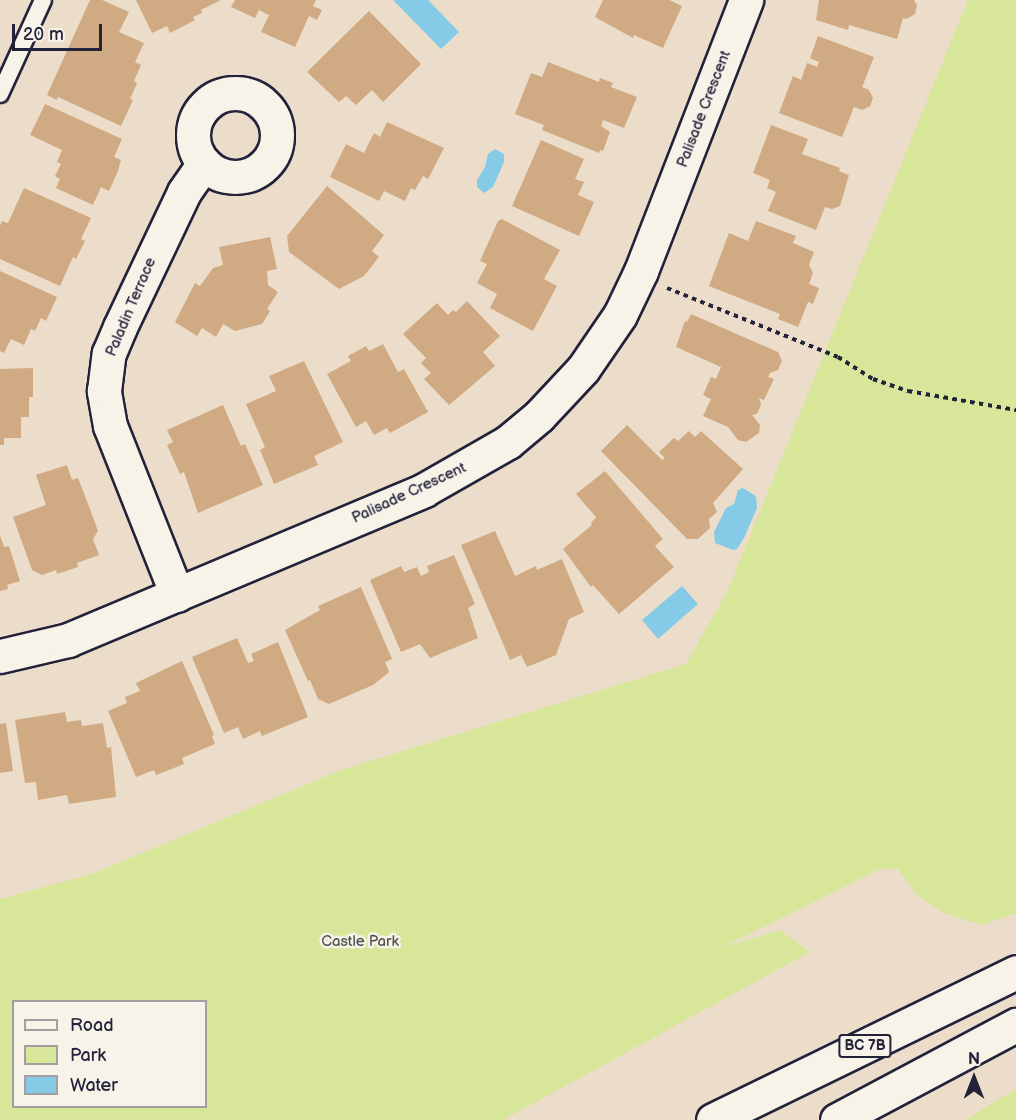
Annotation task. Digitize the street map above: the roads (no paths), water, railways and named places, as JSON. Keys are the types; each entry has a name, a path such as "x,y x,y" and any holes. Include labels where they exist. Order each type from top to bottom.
{"main road":[{"name":"Palisade Crescent","path":"0,656 68,640 424,490 508,442 539,416 583,369 620,315 641,271 746,0"},
{"name":"Paladin Terrace","path":"177,595 110,426 104,391 110,353 120,327 183,192 204,163"},
{"name":"BC 7B","path":"713,1120 1016,972"},
{"path":"837,1120 1016,1025"}],"lane":[{"path":"0,94 43,0"}],"water":[{"path":"393,0 428,0 459,32 441,49"},
{"path":"495,149 504,154 504,162 493,187 484,193 477,187 477,180 485,167 488,154"},
{"path":"743,488 756,496 757,508 744,538 737,549 733,550 715,543 714,532 726,508 734,504 738,490"},
{"path":"682,586 698,604 658,639 642,620"}],"park label":[{"name":"Castle Park","path":"360,942"}]}
